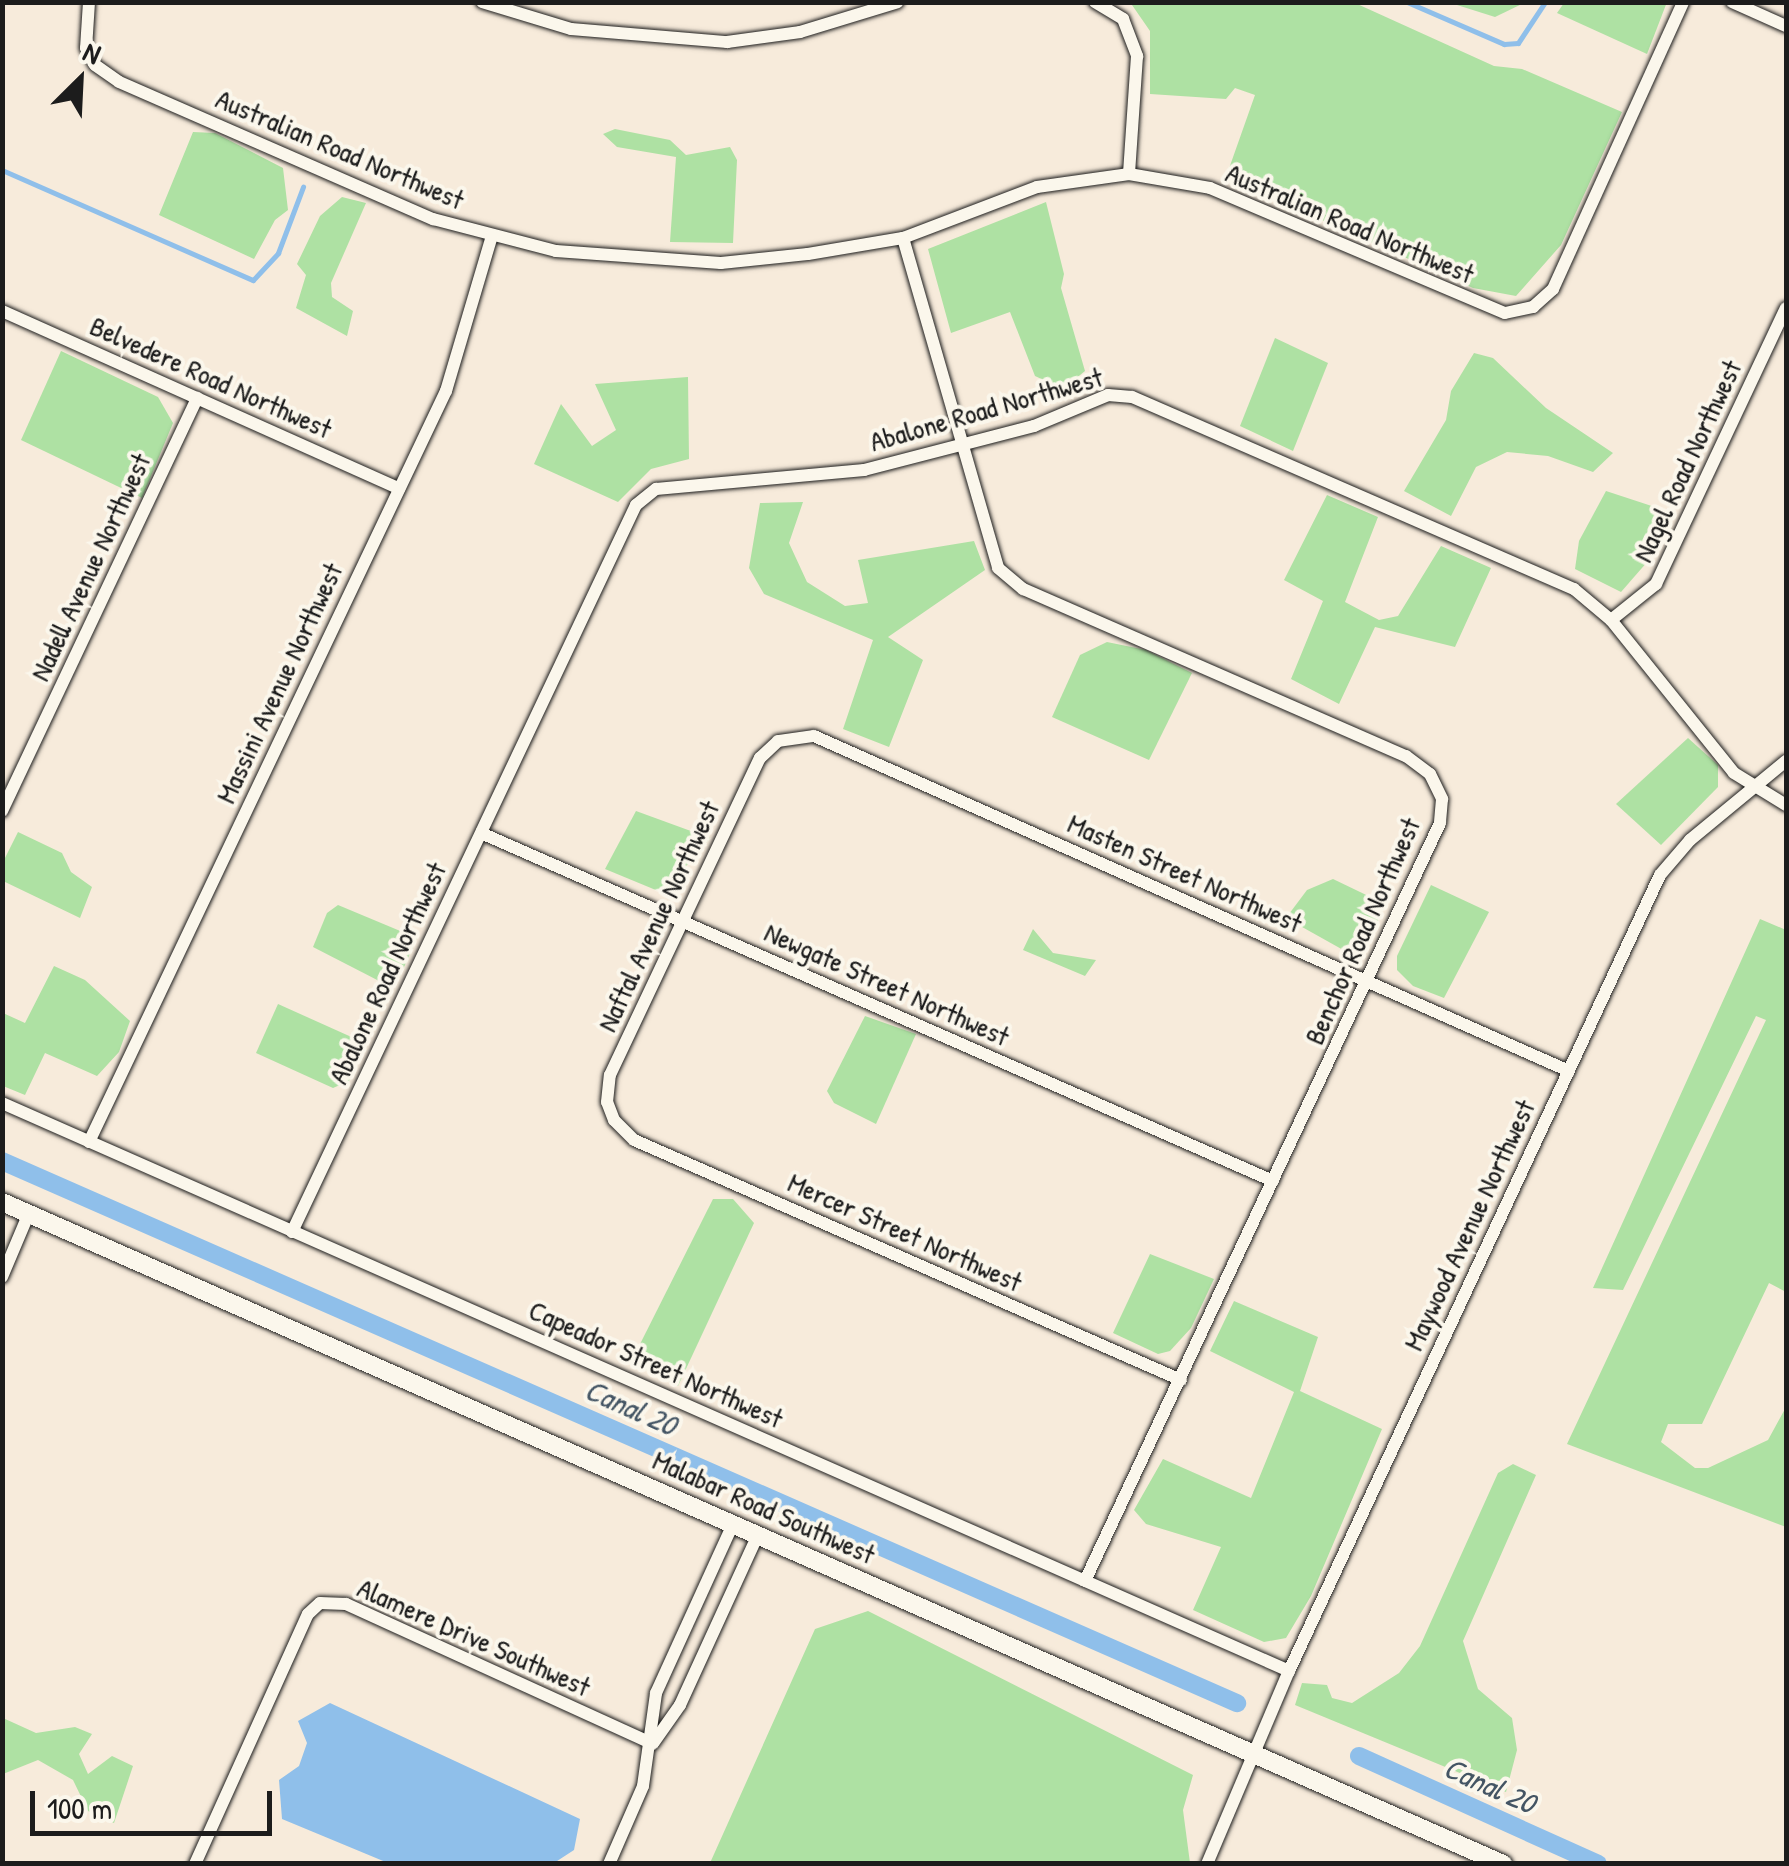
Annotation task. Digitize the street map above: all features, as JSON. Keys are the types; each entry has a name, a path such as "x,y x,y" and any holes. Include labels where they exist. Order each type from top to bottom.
{"main road":[{"name":"Malabar Road Southwest","path":"2,1202 1503,1864"}],"street":[{"name":"Australian Road Northwest","path":"89,2 86,48 95,65 119,82 429,218 492,236 642,262 721,264 903,238 1037,186 1129,174 1210,188 1469,302 1505,313 1533,306 1552,289 1683,2"},
{"path":"482,2 571,30 727,42 800,32 898,2"},
{"path":"1096,2 1124,19 1136,56 1129,174"},
{"path":"1732,2 1786,26"},
{"name":"Massini Avenue Northwest","path":"90,1142 446,391 492,236"},
{"name":"Benchor Road Northwest","path":"903,238 986,540 998,568 1023,589 1406,756 1430,774 1442,799 1440,824 1085,1581"},
{"name":"Nagel Road Northwest","path":"1611,620 1656,584 1786,308"},
{"name":"Belvedere Road Northwest","path":"2,311 399,490"},
{"name":"Abalone Road Northwest","path":"292,1232 636,504 679,483 749,484 864,470 962,447 1108,395 1132,397 1574,589 1611,620 1734,774 1786,804"},
{"name":"Nadell Avenue Northwest","path":"2,811 198,398"},
{"name":"Masten Street Northwest","path":"778,741 814,736 1569,1071"},
{"name":"Naftal Avenue Northwest","path":"614,1120 607,1102 610,1076 760,758 778,741"},
{"name":"Maywood Avenue Northwest","path":"1207,1864 1289,1672 1660,875 1752,787 1786,761"},
{"name":"Newgate Street Northwest","path":"481,833 1273,1181"},
{"name":"Capeador Street Northwest","path":"2,1104 1289,1672"},
{"name":"Mercer Street Northwest","path":"614,1120 634,1140 1181,1380"},
{"path":"2,1277 29,1213"},
{"path":"609,1864 643,1786 652,1744 656,1693 733,1524"},
{"path":"652,1744 680,1705 758,1535"},
{"name":"Alamere Drive Southwest","path":"195,1864 308,1614 320,1603 346,1604 652,1744"}],"green space":[{"path":"1458,2 1524,3 1495,17 1457,5"},
{"path":"1667,2 1647,54 1557,13 1564,3"},
{"path":"1355,3 1494,66 1522,69 1622,112 1561,245 1516,296 1473,288 1226,177 1255,95 1235,88 1226,99 1150,94 1150,31 1132,5"},
{"path":"615,129 670,140 686,155 730,147 737,160 733,243 670,242 676,157 617,147 603,134"},
{"path":"193,132 215,133 283,168 288,210 275,220 254,259 159,215"},
{"path":"342,197 366,203 331,283 332,297 353,311 347,336 296,308 306,275 297,264 320,216"},
{"path":"1046,202 1064,274 1061,288 1085,371 1063,389 1035,376 1010,312 951,333 928,249"},
{"path":"1275,338 1328,363 1293,451 1240,426"},
{"path":"61,351 158,397 173,423 142,498 21,440"},
{"path":"1474,353 1493,358 1546,408 1613,453 1593,472 1548,456 1507,452 1476,467 1451,516 1404,491 1446,420 1451,391"},
{"path":"688,377 689,459 651,469 618,502 534,464 561,404 592,446 616,430 595,384"},
{"path":"1606,491 1667,511 1655,553 1621,592 1575,569 1579,541"},
{"path":"1327,495 1378,517 1345,602 1379,620 1398,616 1441,546 1491,568 1455,647 1375,627 1339,704 1291,679 1323,601 1284,580"},
{"path":"803,502 789,543 807,582 845,606 868,603 858,560 974,541 985,570 888,637 923,660 889,747 843,729 873,640 764,594 749,568 760,503"},
{"path":"1107,642 1146,650 1192,673 1149,760 1052,717 1080,655"},
{"path":"1688,738 1718,765 1718,787 1661,845 1616,804"},
{"path":"636,811 710,838 663,893 605,869"},
{"path":"18,832 62,853 71,872 92,887 80,918 3,881 3,862"},
{"path":"1333,879 1385,904 1367,946 1345,951 1286,918 1307,890"},
{"path":"1431,885 1489,912 1444,998 1413,986 1397,970 1397,956"},
{"path":"338,905 417,938 400,976 385,984 313,947 327,913"},
{"path":"1760,919 1786,930 1786,1292 1769,1283 1702,1424 1668,1424 1661,1442 1695,1468 1708,1468 1768,1440 1786,1407 1786,1527 1567,1444 1766,1020 1756,1016 1623,1290 1593,1288"},
{"path":"1033,929 1053,953 1096,960 1085,976 1023,950"},
{"path":"54,966 85,980 130,1021 119,1052 97,1076 45,1053 25,1095 3,1086 3,1013 25,1023"},
{"path":"278,1004 367,1044 349,1081 333,1088 256,1053"},
{"path":"865,1016 916,1034 876,1124 834,1103 827,1091"},
{"path":"713,1199 733,1199 754,1223 678,1386 631,1362"},
{"path":"1150,1254 1214,1279 1191,1328 1170,1351 1158,1354 1113,1333"},
{"path":"1234,1301 1318,1337 1300,1391 1382,1429 1311,1596 1286,1638 1264,1642 1193,1610 1221,1547 1146,1524 1134,1510 1163,1459 1251,1498 1294,1392 1210,1351"},
{"path":"1513,1464 1536,1475 1463,1641 1478,1689 1512,1718 1517,1750 1506,1792 1295,1705 1302,1683 1327,1685 1332,1698 1352,1703 1399,1673 1420,1646 1498,1473"},
{"path":"868,1611 1193,1775 1183,1810 1190,1863 710,1863 815,1629"},
{"path":"3,1718 36,1733 75,1727 92,1734 79,1754 88,1774 112,1756 133,1766 114,1823 88,1811 73,1780 38,1760 3,1774"}],"water":[{"path":"330,1703 580,1819 574,1850 554,1863 388,1863 282,1819 279,1780 299,1766 307,1743 298,1721"}],"waterway":[{"path":"1407,2 1504,44 1518,43 1545,2"},
{"path":"2,170 253,280 278,253 303,187"},
{"name":"Canal 20","path":"2,1161 1237,1703"},
{"name":"Canal 20","path":"1359,1756 1598,1864"}]}
